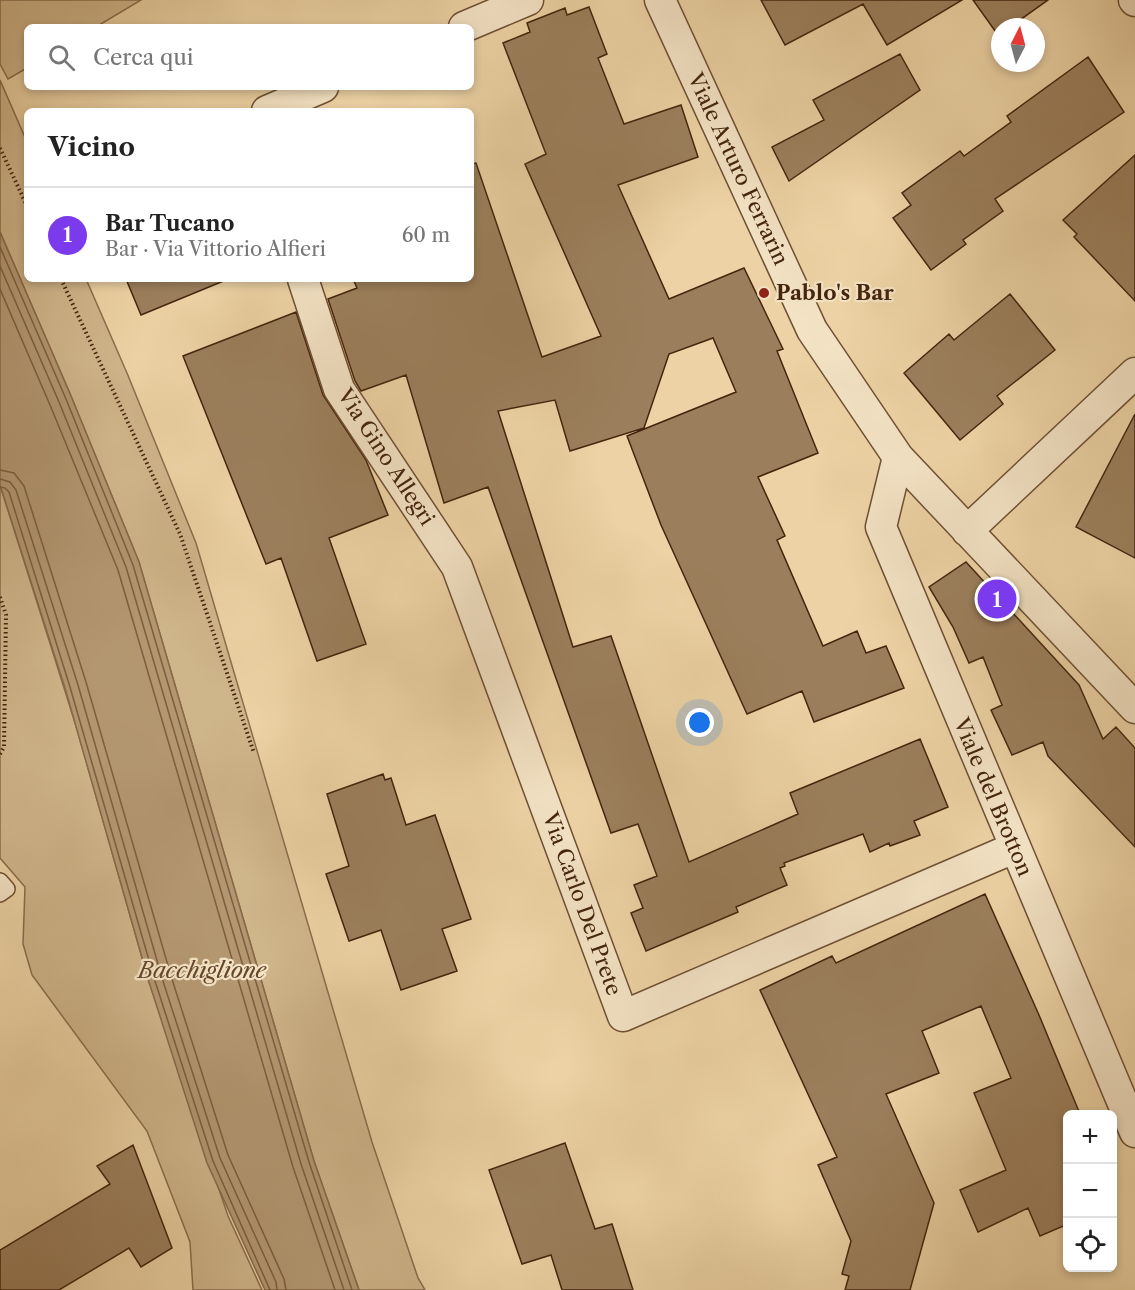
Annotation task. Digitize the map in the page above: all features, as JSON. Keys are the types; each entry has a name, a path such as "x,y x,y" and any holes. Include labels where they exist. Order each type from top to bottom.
{"street":[{"path":"471,24 528,0"},
{"name":"Viale Arturo Ferrarin","path":"660,0 812,330 898,457 1135,708"},
{"path":"274,108 316,90"},
{"name":"Via Gino Allegri","path":"304,282 339,389 435,533"},
{"path":"967,531 1135,374"},
{"name":"Viale del Brotton","path":"898,457 881,527 1135,1132"},
{"name":"Via Carlo Del Prete","path":"435,533 457,567 623,1016 1014,848"}],"lane":[{"path":"0,881 7,889 0,894"}],"path":[{"path":"0,148 24,200"},
{"path":"62,282 180,534 254,753"},
{"path":"0,597 6,615 4,747 0,754"}],"shaded area":[{"path":"0,0 141,0 101,24 24,24 24,70 8,79 0,64"},
{"path":"0,80 24,135 24,282 87,282 196,543 372,1142 418,1278 425,1290 359,1290 314,1161 139,562 0,232"},
{"path":"0,485 76,726 149,982 228,1216 262,1290 193,1290 190,1242 147,1131 32,975 23,944 25,887 0,858"}],"water":[{"name":"Bacchiglione","path":"0,232 139,562 314,1161 359,1290 265,1290 207,1163 149,982 65,688 0,485"}],"building":[{"path":"761,0 962,0 887,45 863,4 785,45"},
{"path":"973,0 1048,0 1023,18 991,18 991,25"},
{"path":"589,7 607,54 598,58 624,124 681,105 698,157 618,185 669,299 744,268 783,349 777,351 818,453 758,477 785,536 777,540 823,646 857,631 866,653 886,646 904,688 814,722 802,691 747,714 661,525 627,436 736,392 713,338 669,354 644,428 570,451 555,400 498,411 573,647 611,636 689,862 798,814 790,793 920,739 948,807 914,821 920,835 890,846 889,843 870,852 863,834 784,863 785,866 780,868 787,885 736,907 738,912 646,951 631,913 643,908 634,885 657,876 638,824 611,833 488,487 444,503 406,375 361,391 355,381 328,299 357,288 354,282 474,282 474,163 476,163 542,357 601,336 525,164 546,154 503,43 530,32 527,23 565,8 567,15"},
{"path":"900,54 920,90 789,181 772,147 824,120 813,100"},
{"path":"1088,57 1124,112 995,199 1003,211 963,240 966,244 931,270 893,218 911,205 902,193 960,151 964,156 1011,122 1007,116"},
{"path":"1135,155 1135,301 1074,237 1077,234 1063,220"},
{"path":"127,282 221,282 141,315"},
{"path":"1010,294 1055,350 997,396 1003,404 960,440 904,373 949,334 954,340"},
{"path":"296,312 323,395 366,460 388,515 329,538 366,644 317,661 281,558 266,564 183,356"},
{"path":"1135,414 1135,558 1076,527"},
{"path":"966,562 1079,685 1103,739 1116,727 1135,748 1135,847 1048,756 1043,742 1012,755 991,710 1002,705 983,657 969,663 953,627 929,587"},
{"path":"383,774 385,780 391,778 406,825 435,815 471,919 442,929 457,971 401,990 381,930 349,941 326,874 349,866 327,794"},
{"path":"985,894 1078,1110 1063,1110 1063,1226 1040,1236 1028,1208 978,1232 960,1190 1006,1170 974,1093 1011,1078 981,1006 922,1031 939,1073 886,1094 934,1203 910,1290 845,1290 849,1276 842,1274 851,1241 818,1165 837,1157 760,990 832,956 836,963"},
{"path":"565,1143 595,1229 612,1224 633,1290 562,1290 551,1255 522,1264 489,1170"},
{"path":"133,1145 172,1248 141,1267 129,1248 59,1290 0,1290 0,1250 110,1184 97,1166"}],"place":[{"name":"Pablo's Bar","path":"764,293"},
{"name":"Bar Tucano","path":"997,599"}]}
